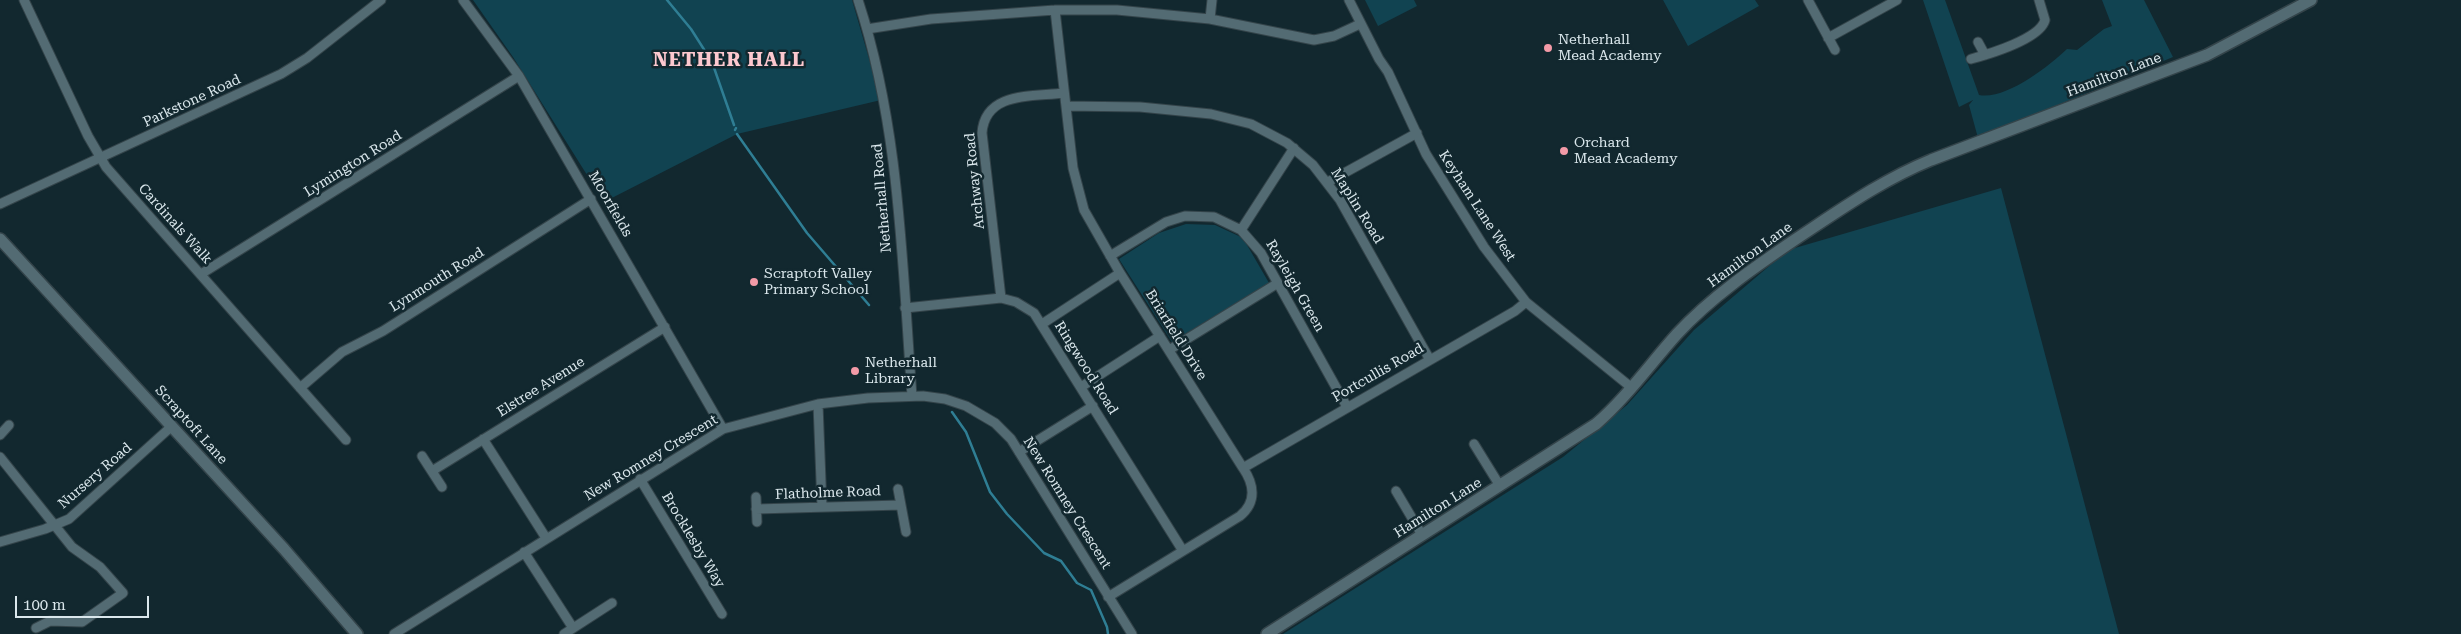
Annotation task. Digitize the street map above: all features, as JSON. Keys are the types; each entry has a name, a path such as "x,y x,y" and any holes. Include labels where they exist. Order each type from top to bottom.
{"street":[{"name":"Cardinals Walk","path":"24,0 100,159 346,440"},
{"name":"Parkstone Road","path":"0,204 294,67 381,0"},
{"name":"Moorfields","path":"463,0 519,76 723,429"},
{"name":"Netherhall Road","path":"858,0 867,29 889,129 912,396"},
{"path":"1030,0 1032,10"},
{"path":"1210,19 1212,0"},
{"name":"Keyham Lane West","path":"1349,0 1360,24 1388,72 1416,133 1445,188 1484,247 1526,302 1632,388"},
{"path":"1808,0 1835,50"},
{"path":"1971,59 1985,55 2040,30 2045,20 2039,0"},
{"name":"Hamilton Lane","path":"1267,634 1596,424 1617,406 1678,333 1719,296 1781,250 1876,187 1903,172 1931,160 2207,55 2311,0"},
{"path":"1828,38 1894,1"},
{"path":"867,29 931,19 1032,10 1117,10 1210,19 1314,40 1334,36 1360,24"},
{"name":"Briarfield Drive","path":"1055,10 1073,168 1079,196 1091,224 1251,480 1253,490 1247,509 1240,516 1108,597"},
{"path":"1978,42 1985,55"},
{"name":"Lymington Road","path":"201,274 519,76"},
{"name":"Archway Road","path":"1001,298 982,133 984,120 991,109 1006,100 1064,93"},
{"name":"Maplin Road","path":"1066,106 1140,107 1225,117 1264,130 1294,148 1328,182 1350,217 1430,360"},
{"path":"1328,182 1416,133"},
{"path":"1241,230 1294,148"},
{"name":"Lynmouth Road","path":"300,388 342,352 383,331 591,199"},
{"name":"Rayleigh Green","path":"1110,256 1158,226 1185,216 1214,217 1241,230 1256,246 1347,407"},
{"name":"Scraptoft Lane","path":"0,239 172,426 328,599 357,634"},
{"path":"1042,324 1120,273"},
{"path":"1168,350 1278,283"},
{"name":"Ringwood Road","path":"905,308 1001,298 1023,305 1034,313 1183,550"},
{"name":"Portcullis Road","path":"1243,468 1526,302"},
{"name":"Elstree Avenue","path":"432,471 665,327"},
{"path":"1081,387 1160,336"},
{"name":"New Romney Crescent","path":"394,634 723,429 818,404 868,398 912,396 945,399 976,411 1003,431 1019,452 1132,634"},
{"path":"818,404 822,507"},
{"path":"1019,452 1093,406"},
{"path":"0,435 9,425"},
{"name":"Nursery Road","path":"0,542 56,525 69,519 172,426"},
{"path":"483,439 546,538"},
{"path":"1474,444 1500,486"},
{"path":"422,456 442,487"},
{"path":"0,457 72,547 100,567 123,593 82,622 50,622 36,628"},
{"name":"Brocklesby Way","path":"640,479 722,614"},
{"name":"Flatholme Road","path":"898,489 906,532"},
{"path":"1396,490 1422,535"},
{"name":"Flatholme Road","path":"756,497 757,522"},
{"name":"Flatholme Road","path":"756,509 901,505"},
{"path":"524,552 573,628"},
{"path":"564,634 612,602"}],"shaded area":[{"path":"473,0 852,0 881,100 737,134 604,202 513,57"},
{"path":"1365,0 1414,0 1417,6 1378,26"},
{"path":"1663,0 1755,0 1759,6 1688,46"},
{"path":"1923,0 1945,0 1979,95 2001,92 2026,81 2067,49 2077,50 2104,29 2112,26 2102,0 2144,0 2173,57 1978,138 1969,105 1973,100 1959,107"},
{"path":"2001,188 2119,634 1283,634 1563,457 1627,405 1694,330 1788,250"},
{"path":"1186,224 1215,225 1243,238 1269,283 1172,342 1119,259 1159,233"}],"waterway":[{"path":"667,0 691,29 712,62 734,125"},
{"path":"737,134 807,233 869,305"},
{"path":"952,412 966,432 990,492 1007,514 1044,553 1061,561 1077,583 1091,590 1107,627 1108,634"}],"place":[{"name":"Netherhall Mead Academy","path":"1548,48"},
{"name":"Orchard Mead Academy","path":"1564,151"},
{"name":"Scraptoft Valley Primary School","path":"754,282"},
{"name":"Netherhall Library","path":"855,371"}],"district":[{"name":"NETHER HALL","path":"729,60"}]}
